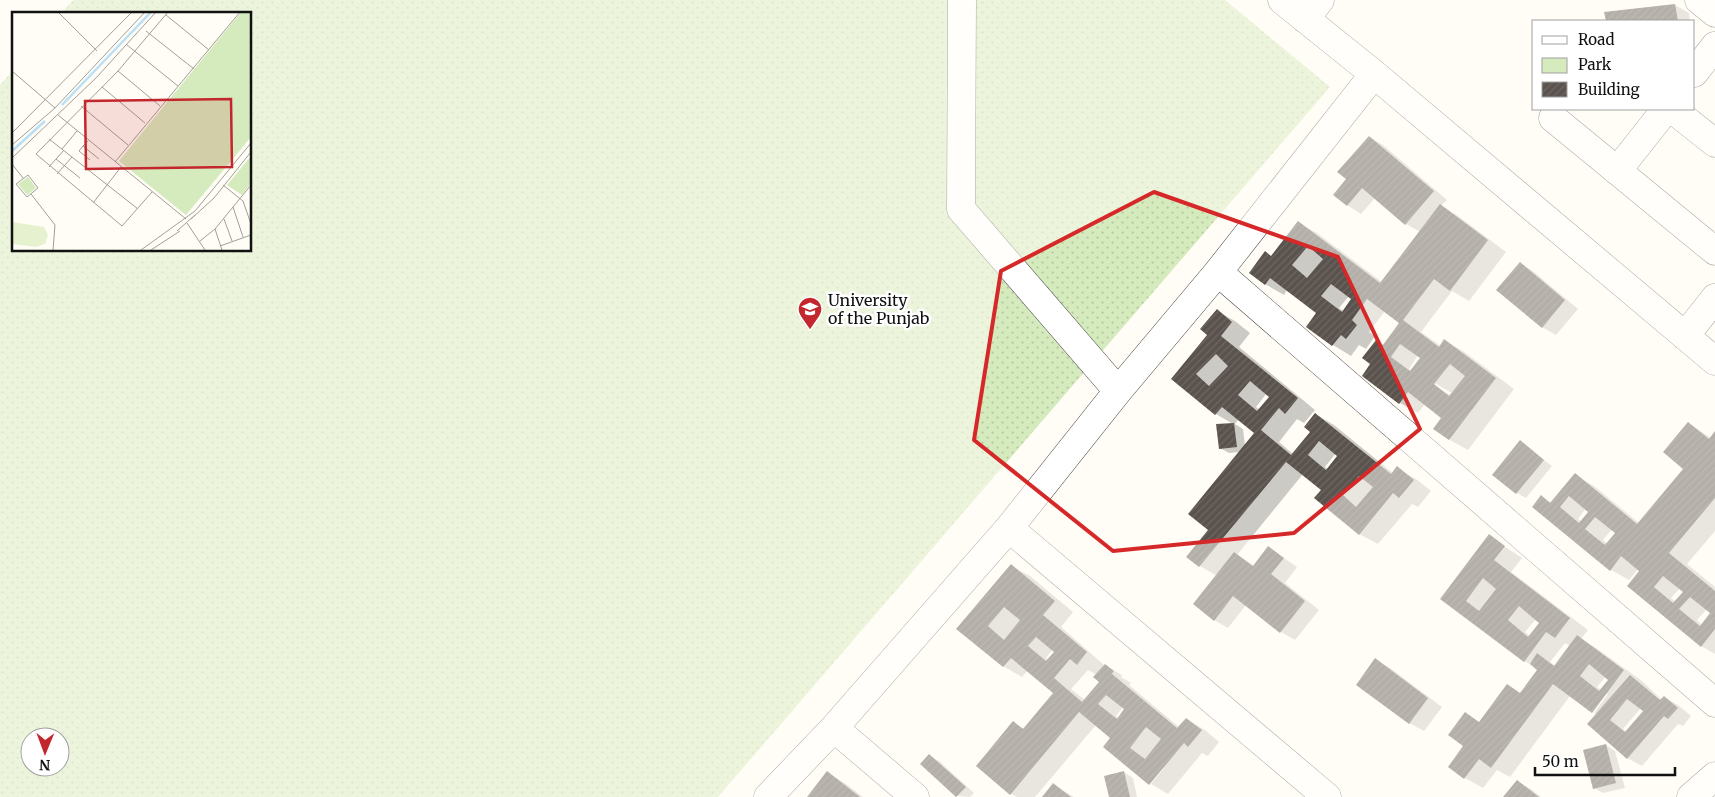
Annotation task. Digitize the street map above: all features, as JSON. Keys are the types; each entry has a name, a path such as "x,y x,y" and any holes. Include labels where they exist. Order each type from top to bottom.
{"street":[{"path":"962,0 961,209 1118,391"},
{"path":"1282,0 1312,9 1374,74 1715,361"},
{"path":"1699,0 1715,13"},
{"path":"1695,72 1715,46"},
{"path":"768,797 834,728 1010,528 1118,391 1218,272 1374,74"},
{"path":"1617,171 1665,110"},
{"path":"1673,110 1715,143"},
{"path":"1554,118 1715,251"},
{"path":"1218,272 1715,703"},
{"path":"1685,336 1715,298"},
{"path":"1010,528 1327,797"},
{"path":"834,728 915,797"},
{"path":"1692,797 1715,776"}],"highlighted area":[{"path":"1154,192 1338,257 1420,429 1294,533 1113,551 974,440 1001,271"}],"green space":[{"name":"University of the Punjab","path":"73,0 1225,0 1330,87 718,797 0,797 0,85 12,71 12,251 251,251 251,12 63,12"}],"building":[{"path":"1675,4 1678,20 1606,20 1604,12"},
{"path":"1369,136 1434,191 1405,225 1362,188 1347,206 1333,195 1346,179 1337,172"},
{"path":"1440,204 1488,240 1450,291 1434,279 1403,320 1439,347 1444,339 1496,378 1449,440 1433,429 1441,418 1408,392 1399,404 1362,376 1370,364 1362,358 1376,340 1383,345 1399,323 1367,299 1352,320 1357,325 1346,339 1341,335 1332,346 1306,327 1316,313 1270,278 1265,285 1249,273 1265,251 1271,256 1298,221 1380,283","holes":["1308,246 1323,259 1307,278 1292,265","1331,284 1351,299 1342,312 1321,296","1400,344 1420,358 1410,371 1391,357","1450,364 1465,376 1449,396 1434,384"]},
{"path":"1520,262 1565,300 1542,328 1496,290"},
{"path":"1217,309 1232,322 1221,336 1298,398 1285,414 1279,408 1261,430 1291,455 1310,432 1304,427 1315,413 1391,474 1397,466 1414,480 1399,498 1393,493 1359,535 1314,498 1321,490 1286,462 1199,567 1186,557 1208,530 1188,514 1254,433 1222,407 1215,415 1171,379 1207,335 1200,329","holes":["1216,354 1228,366 1209,386 1196,374","1250,381 1269,397 1257,411 1238,395","1319,441 1337,456 1326,470 1308,455","1359,476 1373,487 1356,507 1343,495"]},
{"path":"1688,422 1709,439 1715,431 1715,498 1669,553 1715,591 1715,629 1701,647 1627,586 1639,571 1621,556 1610,571 1532,507 1541,495 1550,503 1575,473 1637,524 1683,469 1663,452","holes":["1569,496 1588,512 1579,523 1560,507","1595,517 1615,533 1605,545 1585,529","1663,576 1683,592 1673,603 1654,587","1690,597 1710,613 1700,626 1679,609"]},
{"path":"1234,423 1237,447 1219,449 1216,424"},
{"path":"1520,440 1544,460 1516,494 1492,475"},
{"path":"1489,534 1505,546 1494,560 1570,618 1555,638 1546,632 1524,662 1440,599","holes":["1483,578 1496,589 1479,611 1466,601","1519,606 1539,623 1528,637 1508,620"]},
{"path":"1268,546 1284,558 1271,574 1305,601 1280,633 1233,596 1214,621 1193,604 1234,552 1253,566"},
{"path":"1011,564 1055,601 1043,615 1087,652 1077,665 1070,659 1054,678 1082,702 1099,682 1093,677 1105,664 1114,671 1112,674 1177,728 1186,718 1202,730 1188,747 1184,743 1149,785 1103,747 1110,738 1079,712 1010,795 976,766 1013,721 1023,729 1053,693 1011,658 1003,667 956,629","holes":["1004,607 1020,620 1004,640 988,626","1036,637 1054,652 1046,661 1028,646","1106,695 1124,709 1117,719 1098,704","1146,727 1161,739 1145,759 1130,748"]},
{"path":"1577,635 1624,670 1592,713 1553,684 1491,768 1479,759 1464,779 1448,767 1463,746 1448,735 1465,712 1479,722 1507,684 1520,693 1537,670 1530,664 1537,653 1554,666","holes":["1589,664 1608,680 1599,691 1580,676"]},
{"path":"1375,658 1428,698 1409,724 1356,685"},
{"path":"1630,675 1660,700 1664,696 1678,708 1668,719 1664,716 1627,759 1587,724","holes":["1627,699 1643,711 1625,732 1610,720"]},
{"path":"1606,744 1616,783 1593,789 1583,750"},
{"path":"929,754 966,787 956,797 920,764"},
{"path":"827,771 860,797 807,797"},
{"path":"1124,771 1130,797 1109,797 1104,776"},
{"path":"1517,780 1539,797 1503,797"},
{"path":"1053,783 1071,797 1042,797"}],"place":[{"name":"University of the Punjab","path":"810,330"}]}
